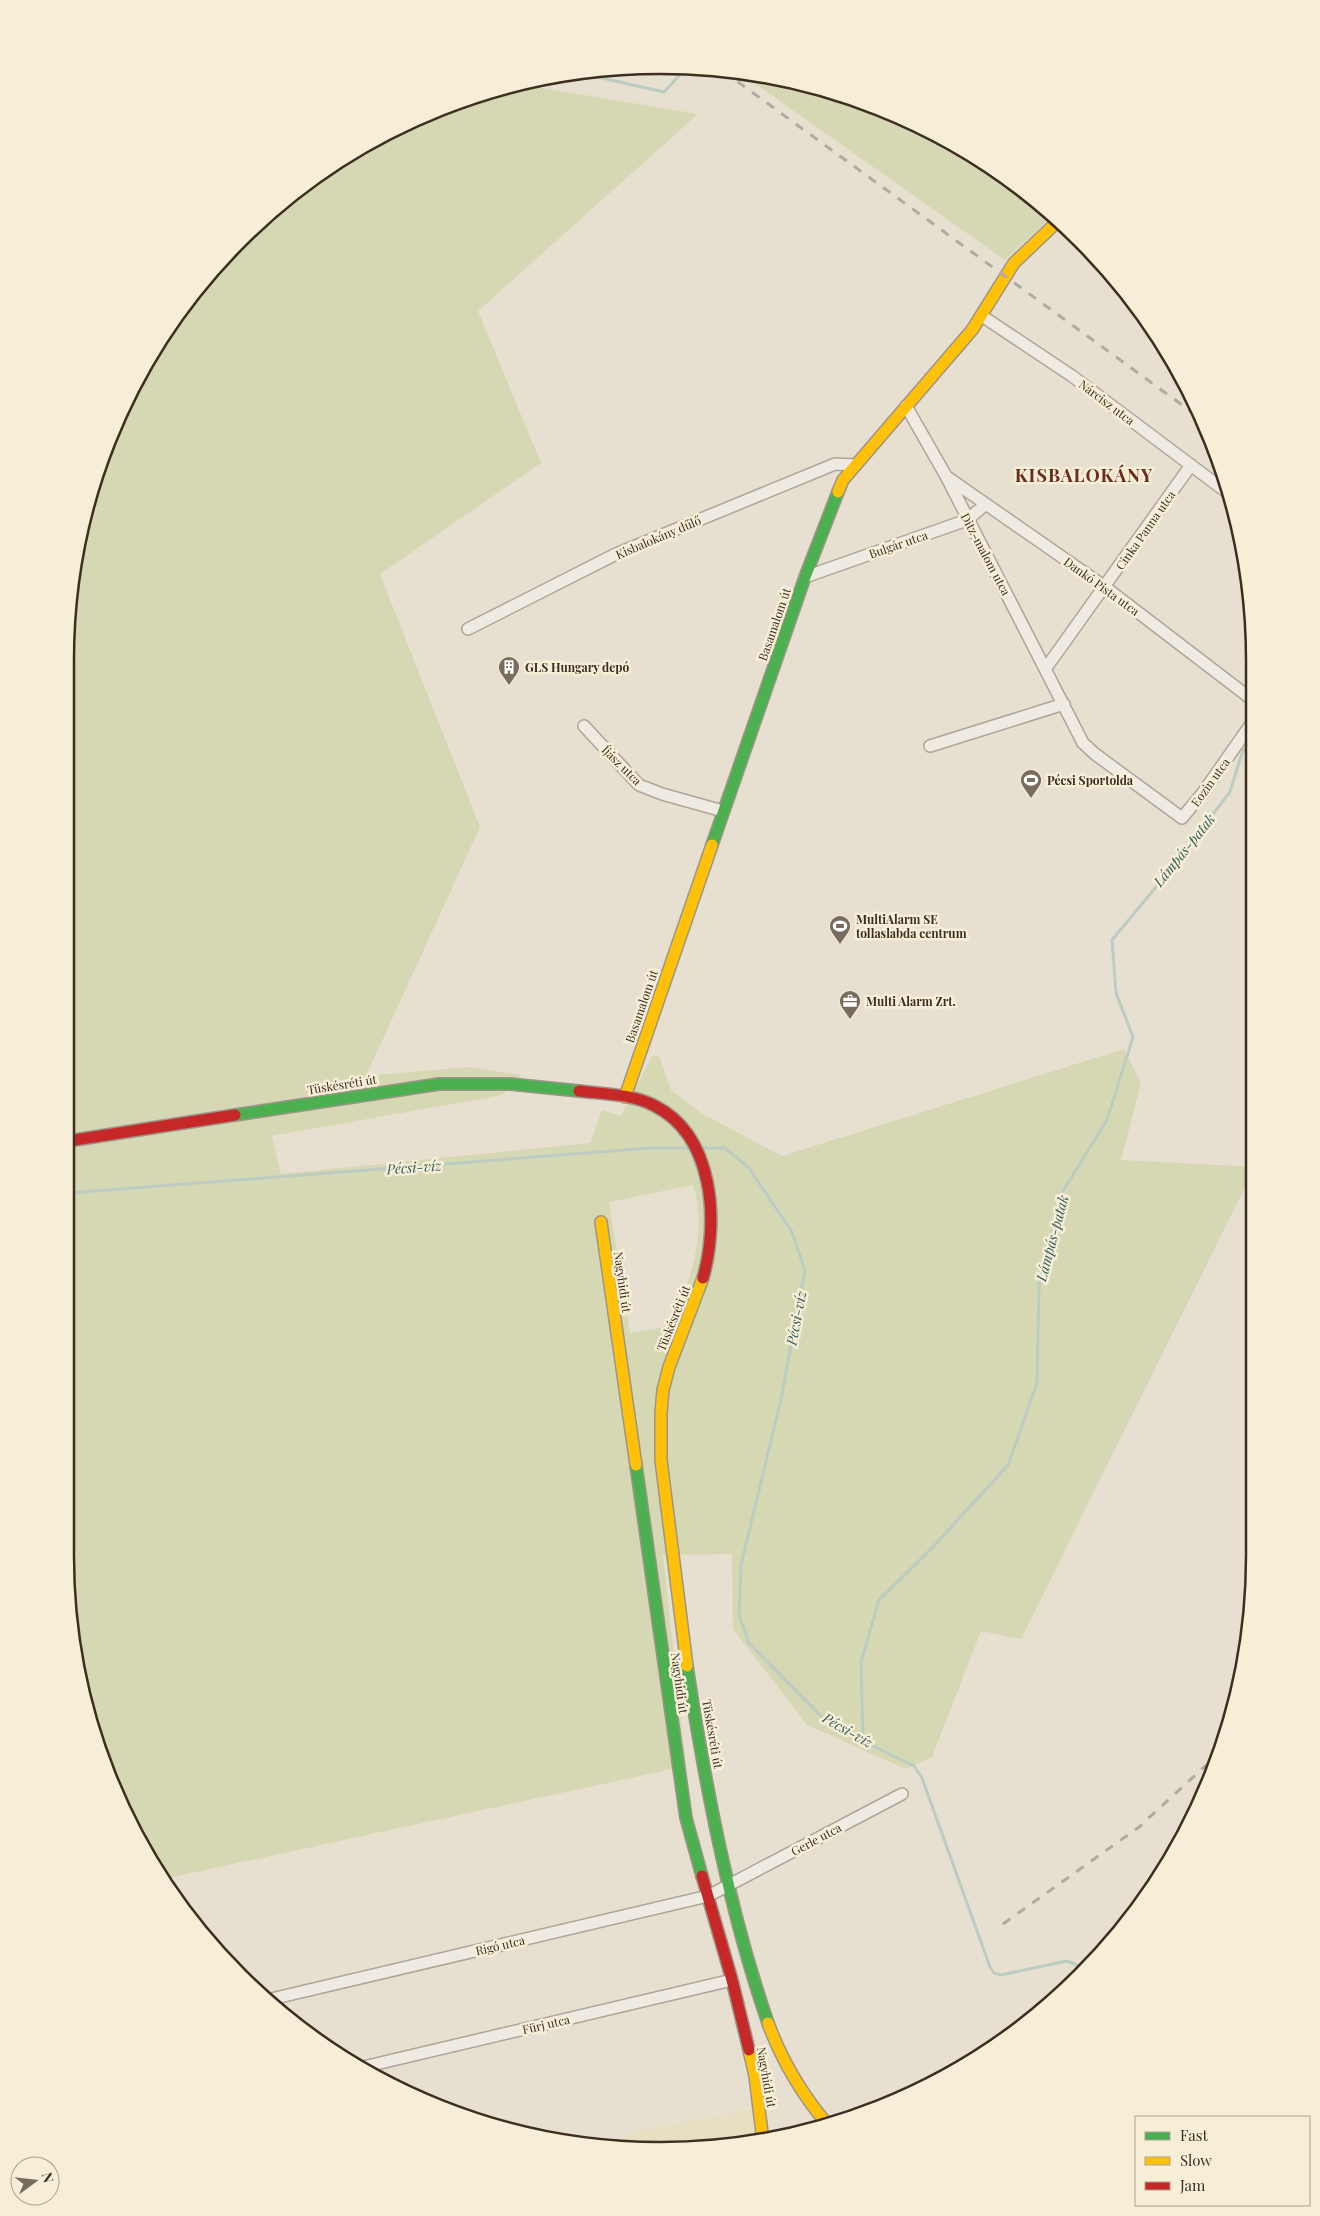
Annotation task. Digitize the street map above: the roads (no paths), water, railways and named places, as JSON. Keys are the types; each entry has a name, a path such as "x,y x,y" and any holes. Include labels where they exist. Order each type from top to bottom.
{"street":[{"name":"Basamalom út","path":"625,1097 805,577 843,480 963,341 982,316 1014,263 1054,225"},
{"name":"Nárcisz utca","path":"982,316 1072,376 1219,487"},
{"name":"Ditz-malom utca","path":"906,406 946,476 967,520 1084,743 1095,754 1182,818"},
{"name":"Kisbalokány dűlő","path":"468,629 616,554 835,464 856,465"},
{"name":"Cinka Panna utca","path":"1046,668 1191,465"},
{"name":"Dankó Pista utca","path":"946,476 1105,587 1246,695"},
{"name":"Bulgár utca","path":"805,577 967,520 986,504"},
{"path":"930,746 1064,704"},
{"name":"Íjász utca","path":"584,726 639,785 662,794 723,811"},
{"name":"Eozin utca","path":"1182,818 1202,794 1246,731"},
{"name":"Tüskésréti út","path":"74,1140 435,1084 464,1083 572,1090 641,1100 660,1108 677,1122 691,1139 701,1159 708,1194 710,1248 700,1291 666,1376 661,1409 661,1460 698,1732 730,1884 760,1998 776,2047 796,2085 823,2119"},
{"name":"Nagyhidi út","path":"601,1222 686,1818 732,1980 755,2076 762,2133"},
{"name":"Gerle utca","path":"730,1884 902,1794"},
{"name":"Rigó utca","path":"275,1998 708,1896 730,1884"},
{"name":"Fürj utca","path":"370,2066 732,1980"}],"waterway":[{"path":"599,77 664,92 679,76"},
{"name":"Lámpás-patak","path":"863,1741 861,1662 879,1600 933,1547 1008,1465 1037,1383 1039,1286 1063,1191 1107,1120 1133,1037 1116,993 1112,940 1166,875 1230,792 1243,750 1246,749"},
{"name":"Pécsi-víz","path":"74,1193 651,1148 688,1148"},
{"name":"Pécsi-víz","path":"702,1148 725,1148 749,1168 792,1232 805,1270 781,1399 741,1565 739,1615 749,1643 823,1718 863,1741 914,1766 922,1778 990,1967 994,1973 1001,1975 1067,1961 1079,1967"}],"railway":[{"path":"734,79 1191,411"},
{"path":"1003,1924 1139,1827 1208,1764"}],"place":[{"name":"GLS Hungary depó","path":"509,686"},
{"name":"Pécsi Sportolda","path":"1031,799"},
{"name":"MultiAlarm SE tollaslabda centrum","path":"840,945"},
{"name":"Multi Alarm Zrt.","path":"850,1020"}],"district":[{"name":"KISBALOKÁNY","path":"1084,475"}]}
